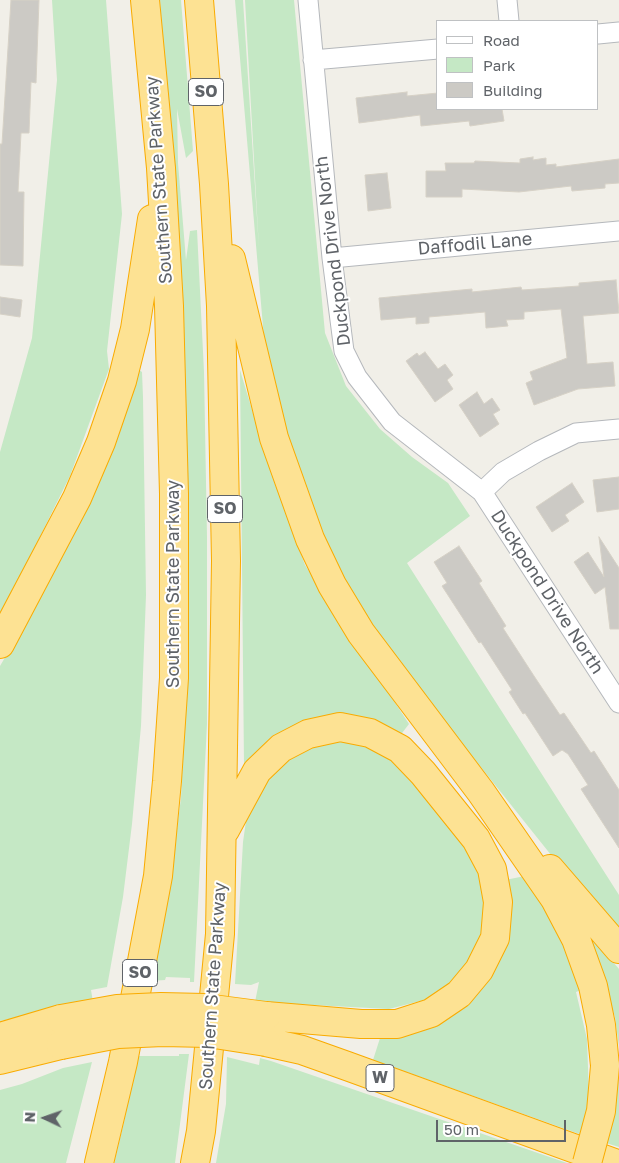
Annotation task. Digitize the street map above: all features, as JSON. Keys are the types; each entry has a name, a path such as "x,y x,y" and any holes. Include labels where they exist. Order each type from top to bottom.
{"highway":[{"name":"Southern State Parkway","path":"99,1163 123,1062 158,876 174,678 172,418 161,168 144,0"},
{"name":"Southern State Parkway","path":"195,1163 201,1131 220,934 226,561 221,306 214,184 199,0"},
{"path":"0,644 77,498 102,442 122,381 135,329 161,168"},
{"path":"214,184 271,428 310,539 332,585 361,633 481,792 554,899 576,939 592,986 601,1025 605,1066 601,1111 587,1163"},
{"path":"223,833 257,771 281,748 308,734 340,728 370,733 400,749 423,773 476,839 492,869 498,902 495,938 479,970 459,994 431,1013 397,1024 266,1029"},
{"path":"481,792 598,922 619,949"},
{"name":"W","path":"0,1060 61,1032 118,1034 208,1033 266,1029 302,1050 614,1163"},
{"path":"0,1037 61,1032"}],"street":[{"name":"Duckpond Drive North","path":"308,0 332,258 344,351 357,377 392,422 482,492 619,703"},
{"path":"507,0 509,20"},
{"path":"599,34 619,32"},
{"path":"313,60 436,49"},
{"name":"Daffodil Lane","path":"332,258 619,231"},
{"path":"482,492 503,472 539,451 576,433 619,429"}],"green space":[{"path":"52,0 106,0 122,214 107,351 109,369 70,476 0,617 0,452 32,338 57,80"},
{"path":"160,0 181,0 193,151 186,158 177,109 178,163 186,260 190,231 197,230 204,372 207,537 207,724 194,982 190,982 190,978 166,977 165,980 150,981 167,905 181,798 186,690 179,256"},
{"path":"235,0 243,0 259,249 245,0 294,0 325,333 346,386 380,429 412,457 448,483 470,516 407,563 619,895 619,940 408,676 341,578 296,483 265,350"},
{"path":"134,366 142,372 143,397 146,595 141,726 123,897 107,987 91,990 93,1002 0,1021 0,666 10,649"},
{"path":"240,370 272,476 305,565 409,724 399,737 354,719 307,720 272,736 244,765"},
{"path":"340,737 396,756 478,857 489,917 476,962 444,995 389,1009 255,1002 259,982 251,985 235,984 243,842 249,800 277,762 299,747"},
{"path":"525,876 561,931 584,989 576,992 587,1039 589,1096 582,1135 373,1060 381,1035 430,1026 462,1009 492,972 505,880"},
{"path":"588,933 619,969 619,1047 615,1017"},
{"path":"179,1054 189,1054 175,1163 114,1163 124,1122 136,1056 179,1056"},
{"path":"227,1057 259,1065 260,1058 271,1061 567,1163 216,1163 226,1104"},
{"path":"92,1062 66,1163 0,1163 0,1090 22,1084 63,1068"},
{"path":"619,1065 619,1147 606,1143 616,1099"}],"building":[{"path":"11,0 39,0 36,83 31,82 29,133 21,133 18,192 24,192 23,266 0,265 0,144 2,144"},
{"path":"407,92 407,96 436,93 436,110 502,110 504,121 470,126 469,121 421,126 420,115 359,123 356,98"},
{"path":"533,157 533,160 546,158 546,165 556,164 556,167 619,159 619,183 605,184 605,188 572,191 571,186 519,192 462,189 462,197 426,197 426,171 446,171 445,163 474,163 475,161 520,163 520,159"},
{"path":"387,173 391,208 368,211 365,175"},
{"path":"616,280 619,313 583,316 587,364 613,362 615,386 578,389 534,405 526,383 533,380 530,372 567,358 561,309 524,312 524,319 506,320 508,326 486,328 485,312 429,317 429,323 416,324 416,317 381,320 379,298 472,289 472,292 521,287 522,290 579,286 579,283"},
{"path":"0,297 22,300 20,317 0,314"},
{"path":"425,352 438,369 445,364 453,375 447,380 453,389 435,402 406,361 417,353 419,356"},
{"path":"477,392 484,404 492,398 500,410 493,414 499,424 480,437 459,405"},
{"path":"619,477 619,509 597,512 593,480"},
{"path":"572,483 584,502 565,515 569,521 552,532 536,507"},
{"path":"599,537 619,568 619,629 610,629 605,587 595,594 574,562 588,552 604,577"},
{"path":"459,546 482,581 479,583 506,626 503,628 534,676 560,715 564,713 591,753 594,751 619,790 619,848 581,789 588,785 568,754 562,750 553,756 525,713 523,714 509,692 512,690 442,586 447,583 434,562"}]}
